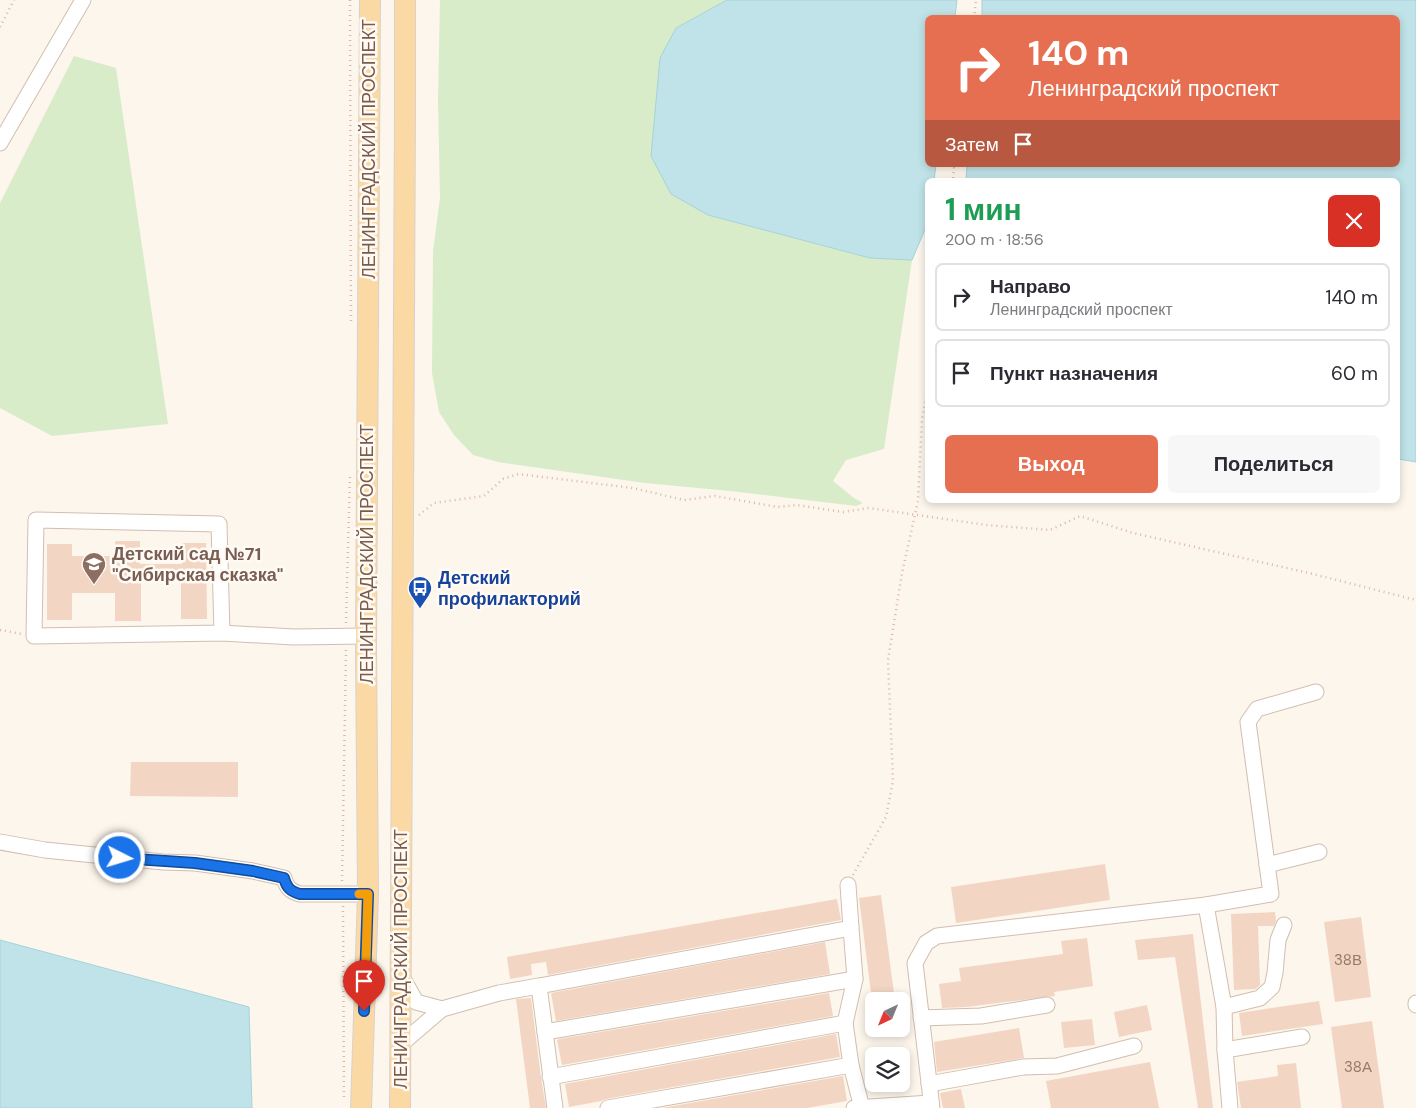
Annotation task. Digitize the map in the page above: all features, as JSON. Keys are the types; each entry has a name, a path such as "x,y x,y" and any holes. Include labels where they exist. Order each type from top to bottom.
{"main road":[{"name":"ЛЕНИНГРАДСКИЙ ПРОСПЕКТ","path":"361,1108 368,894 356,636 370,0"},
{"name":"ЛЕНИНГРАДСКИЙ ПРОСПЕКТ","path":"400,1108 406,114 405,0"}],"street":[{"path":"0,143 83,0"},
{"path":"222,633 219,524 36,520 34,636 222,633 294,637 356,636"},
{"path":"848,885 855,978 845,1023 860,1108 931,1105 915,963 926,943 937,936 1206,905 1271,894 1248,722 1257,709 1316,692"},
{"path":"0,842 45,850 163,862 195,863 253,871 284,878 286,885 291,891 300,894 368,894"},
{"path":"1267,865 1319,852"},
{"path":"1206,905 1224,1007 1225,1050 1230,1108"},
{"path":"1224,1007 1260,998 1272,987 1278,940 1284,925"},
{"path":"400,1045 442,1009 499,994 851,928"},
{"path":"401,975 416,1002 442,1009"},
{"path":"546,1032 855,978"},
{"path":"539,986 555,1108"},
{"path":"921,1018 981,1016 1047,1005"},
{"path":"550,1077 845,1023"},
{"path":"1225,1050 1302,1037"},
{"path":"929,1084 1023,1067 1057,1066 1134,1046"},
{"path":"608,1108 851,1065"}],"path":[{"path":"0,27 14,0"},
{"path":"350,0 351,324"},
{"path":"974,15 976,0"},
{"path":"848,885 886,817 893,781 888,660 902,573 918,501 922,419 925,403"},
{"path":"344,1108 342,893 356,636 350,470"},
{"path":"412,520 434,504 484,496 503,479 518,474 633,488 684,500 715,496 778,507 796,505 843,512 869,508 986,525 1050,530 1080,516 1133,533 1309,573 1416,600"},
{"path":"0,630 34,636"}],"green space":[{"path":"440,0 727,0 676,28 708,215 870,258 912,260 884,449 846,460 833,481 863,503 856,506 645,483 498,462 473,455 454,435 439,412 432,373 433,251 440,198 438,100"},
{"path":"74,56 116,68 168,424 52,436 0,408 0,203"}],"water":[{"path":"727,0 957,0 955,15 925,15 925,167 936,167 934,178 925,178 925,230 912,260 870,258 708,215 671,194 651,156 660,58 676,28"},
{"path":"982,0 1416,0 1416,462 1400,459 1400,178 966,178 967,167 1400,167 1400,15 982,15"},
{"path":"0,940 249,1007 252,1108 0,1108"}],"building":[{"name":"Детский сад №71 \"Сибирская сказка\"","path":"115,541 140,541 140,564 182,564 182,543 206,543 207,619 181,619 181,576 141,577 141,621 115,621 115,593 72,593 72,620 47,620 47,544 72,544 72,556 115,556"},
{"path":"131,762 238,762 238,797 130,796"},
{"path":"1105,864 1110,900 956,923 951,887"},
{"path":"881,895 894,992 871,992 859,898"},
{"path":"837,899 841,920 548,975 546,962 531,964 532,975 510,979 507,957"},
{"path":"1275,912 1276,921 1274,926 1258,926 1260,985 1256,989 1234,990 1231,914"},
{"path":"1361,917 1371,997 1335,1002 1324,922"},
{"path":"1193,934 1213,1108 1198,1108 1175,957 1138,960 1135,940"},
{"path":"1087,938 1093,986 1054,992 1055,996 966,1007 942,1008 939,984 961,981 959,968 1063,954 1061,941"},
{"path":"825,942 830,974 556,1021 551,993"},
{"path":"829,993 833,1016 562,1065 557,1040 559,1039"},
{"path":"531,998 546,1108 530,1108 516,999"},
{"path":"1319,1001 1323,1024 1242,1036 1239,1013"},
{"path":"1147,1005 1152,1030 1119,1037 1114,1012"},
{"path":"1092,1019 1095,1045 1064,1048 1061,1022"},
{"path":"1372,1021 1384,1108 1342,1108 1331,1027"},
{"path":"1019,1028 1024,1058 937,1072 934,1042"},
{"path":"836,1034 840,1057 569,1107 565,1084"},
{"path":"1150,1062 1159,1108 1051,1108 1046,1081"},
{"path":"1296,1063 1301,1108 1241,1108 1237,1082 1278,1076 1277,1065"},
{"path":"843,1076 847,1101 807,1108 662,1108"},
{"path":"961,1089 965,1108 943,1108 940,1093"}],"slow traffic":[{"path":"359,894 368,894 366,960"}],"place":[{"name":"Детский сад №71 \"Сибирская сказка\"","path":"94,585"},
{"name":"Детский профилакторий","path":"420,609"}],"route":[{"path":"120,858 195,863 253,871 284,878 286,885 291,891 300,894 368,894 364,1011"}]}
